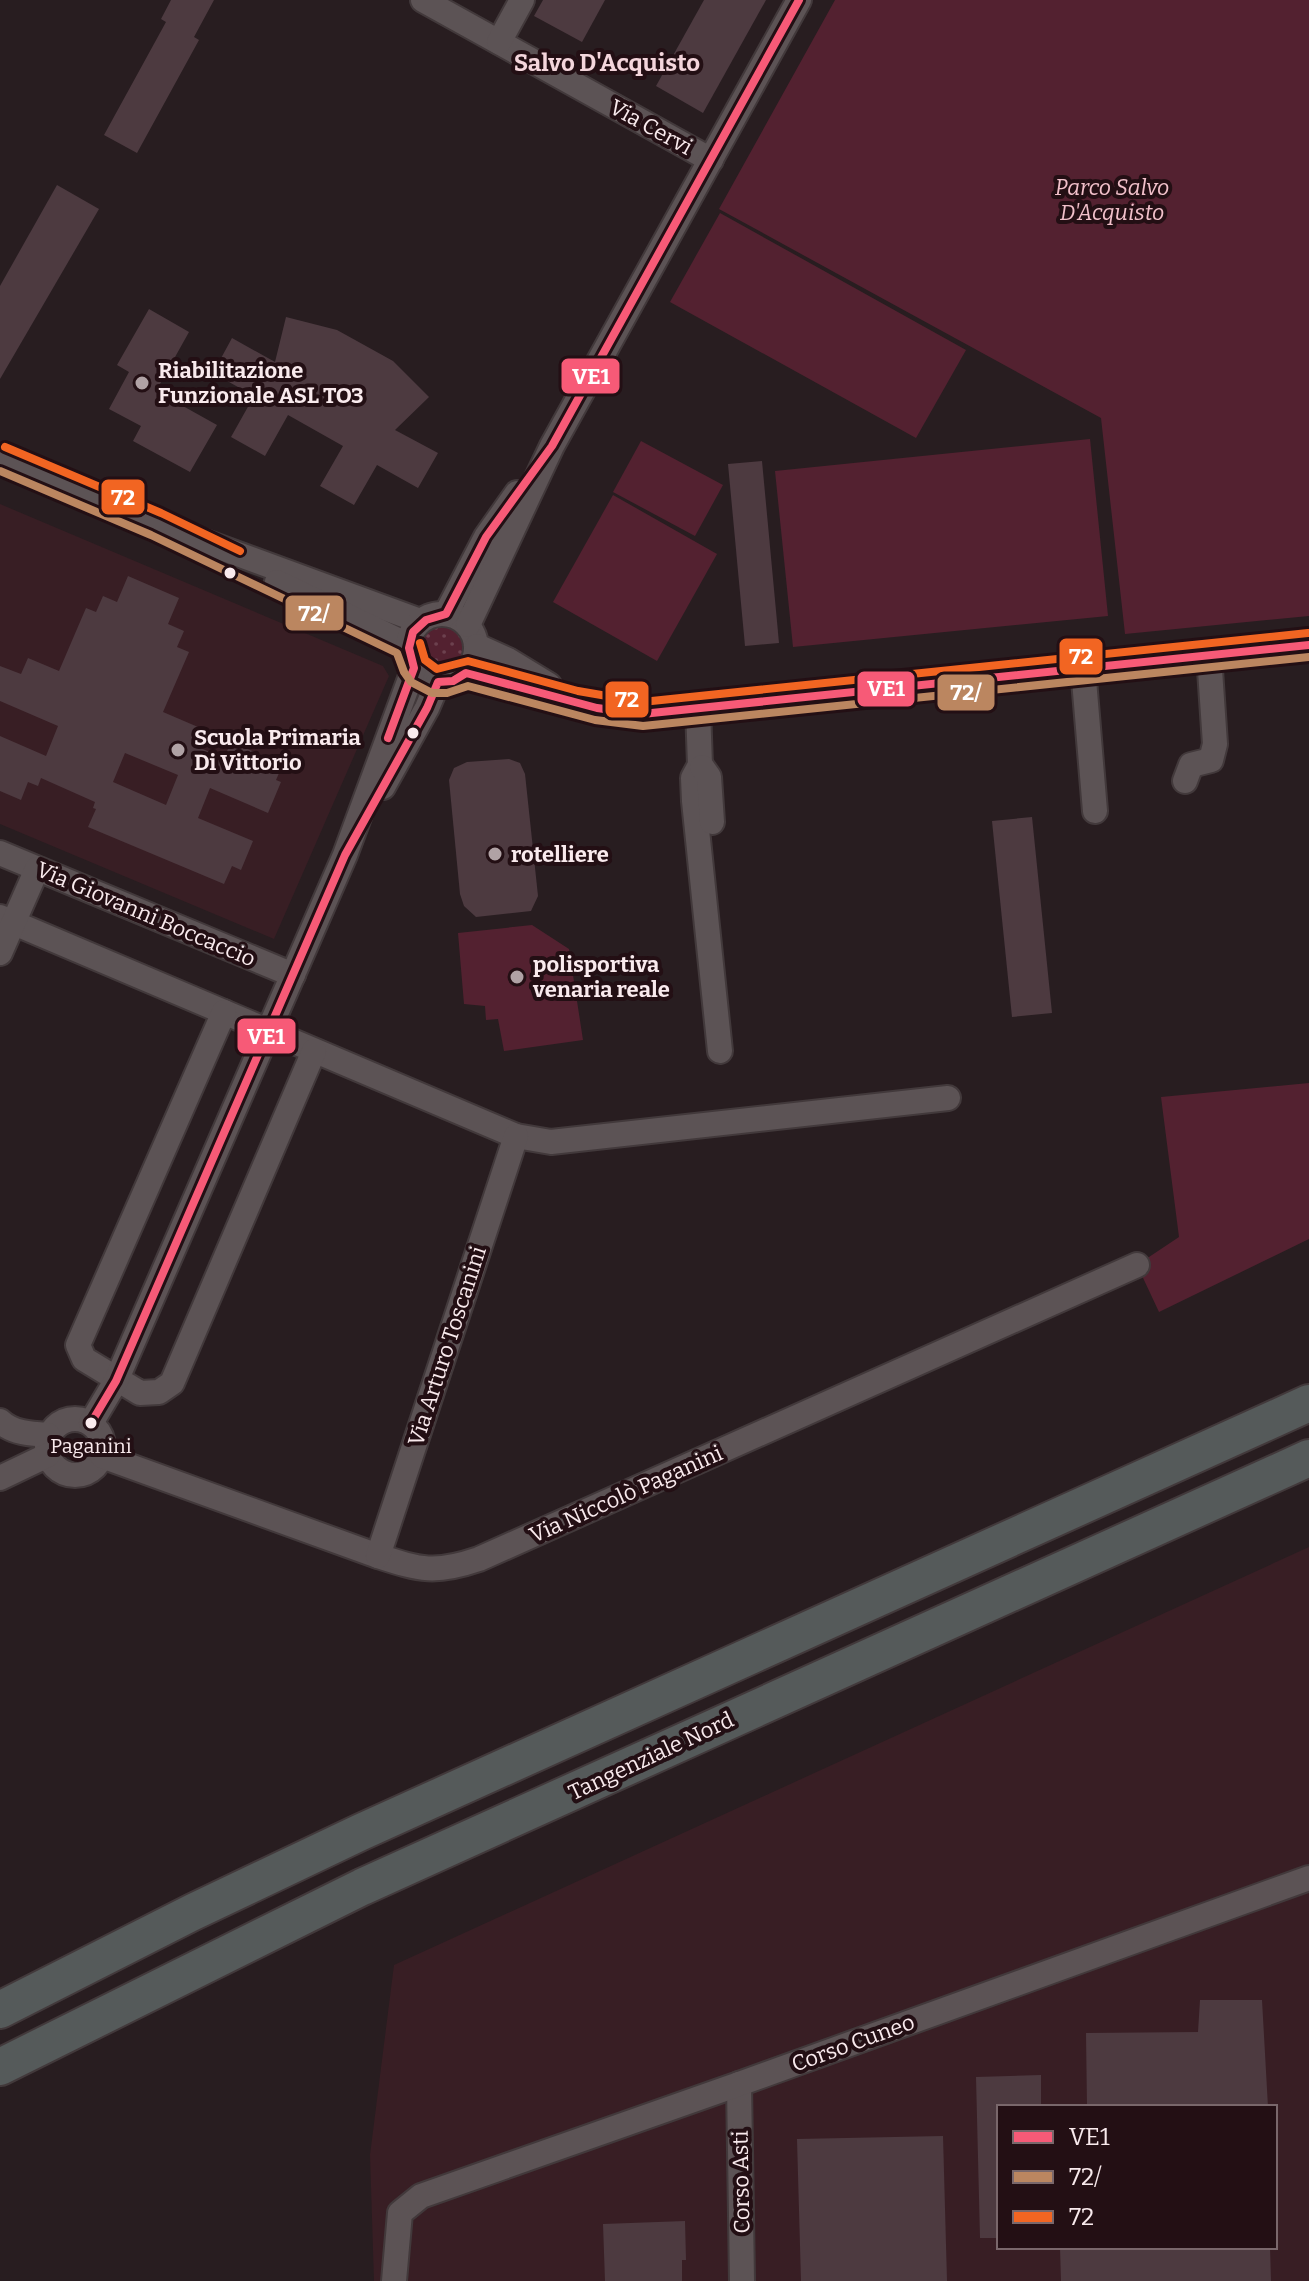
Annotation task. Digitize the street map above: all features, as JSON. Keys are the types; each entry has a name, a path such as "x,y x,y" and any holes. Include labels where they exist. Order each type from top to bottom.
{"highway":[{"path":"0,2010 193,1912 375,1826 1309,1403"},
{"name":"Tangenziale Nord","path":"0,2067 362,1887 1309,1458"}],"street":[{"name":"Via Cervi","path":"423,0 711,160"},
{"path":"499,42 522,0"},
{"path":"156,524 411,656 424,677 438,682 453,681 466,673 474,661 473,636 552,446 799,0"},
{"path":"446,614 486,537 552,446"},
{"path":"0,458 156,524 420,621"},
{"path":"91,1423 116,1381 345,855 411,656 412,632 420,621 434,615 457,617 473,636 575,701"},
{"path":"466,673 598,709 642,714 1309,645"},
{"path":"1185,781 1191,765 1211,760 1215,744 1209,655"},
{"path":"1083,668 1095,811"},
{"path":"345,855 427,708 438,682"},
{"path":"698,708 700,765 693,778 694,801 720,1051"},
{"path":"700,765 709,777 712,822"},
{"name":"Via Giovanni Boccaccio","path":"0,853 293,975"},
{"path":"0,953 7,920 37,869"},
{"path":"7,920 516,1136 551,1142 948,1098"},
{"path":"224,1012 78,1345 84,1359 140,1393 159,1392 172,1383 314,1051"},
{"name":"Via Arturo Toscanini","path":"378,1556 516,1136"},
{"name":"Via Niccolò Paganini","path":"102,1456 378,1556 419,1569 450,1569 479,1559 1137,1265"},
{"path":"0,1421 48,1445 54,1466 63,1473 86,1473 96,1466 104,1444 91,1423 74,1418 63,1420 48,1445 0,1478"},
{"name":"Corso Cuneo","path":"394,2281 400,2213 421,2196 1309,1878"},
{"name":"Corso Asti","path":"739,2084 742,2281"}],"shaded area":[{"name":"Scuola Primaria Di Vittorio","path":"0,504 383,666 389,676 274,939 0,824"},
{"path":"1309,1547 1309,2281 374,2281 370,2155 394,1965"}],"green space":[{"name":"Parco Salvo D'Acquisto","path":"835,0 1309,0 1309,616 1125,634 1101,418 719,209"},
{"path":"720,213 966,350 916,438 670,302"},
{"path":"1090,439 1108,616 793,647 775,471"},
{"path":"641,441 723,485 695,536 613,492"},
{"path":"613,495 717,554 657,661 553,602"},
{"path":"443,626 458,633 465,648 458,663 443,670 428,663 421,648 428,633"},
{"name":"polisportiva venaria reale","path":"532,925 569,949 583,1040 504,1051 498,1019 486,1020 485,1006 464,1004 458,933"},
{"path":"1309,1083 1309,1239 1159,1312 1137,1265 1179,1237 1161,1097"}],"building":[{"path":"171,0 214,0 194,37 199,40 137,153 104,135 166,22 161,19"},
{"path":"543,0 605,0 582,42 534,16"},
{"path":"704,0 766,0 703,113 656,86"},
{"path":"57,185 99,209 0,379 0,286"},
{"name":"Riabilitazione Funzionale ASL TO3","path":"149,309 189,332 156,391 217,425 190,472 133,441 141,426 109,409 129,372 117,365"},
{"path":"286,317 337,330 393,361 429,397 395,430 438,453 418,488 377,465 354,505 320,486 343,446 288,415 265,456 231,437 254,396 213,373 232,338 275,362"},
{"path":"762,461 779,643 745,646 728,464"},
{"path":"128,576 179,598 168,624 184,631 177,647 189,652 163,712 198,727 191,744 224,758 231,742 283,764 276,780 281,782 268,813 210,788 198,818 253,841 241,870 232,866 224,884 88,827 96,809 93,808 95,802 41,778 38,786 28,782 21,800 0,791 0,736 46,756 58,726 0,701 0,666 21,674 28,658 59,671 86,608 96,612 103,596 117,602","holes":["125,753 178,775 166,805 113,782"]},
{"name":"rotelliere","path":"509,759 520,763 525,774 538,896 531,911 476,917 464,906 460,894 449,780 454,768 467,762"},
{"path":"1032,817 1052,1013 1012,1017 992,821"},
{"path":"1200,2000 1262,2000 1268,2105 1087,2105 1086,2033 1198,2032"},
{"path":"1041,2075 1041,2105 997,2105 997,2238 980,2238 976,2077"},
{"path":"943,2136 947,2281 801,2281 797,2139"},
{"path":"685,2221 686,2260 682,2260 682,2281 605,2281 603,2224"},
{"path":"1060,2249 1270,2249 1271,2281 1061,2281"}],"transit line":[{"name":"VE1","path":"388,738 414,668 409,648 413,632 426,620 446,614 486,537 552,446 799,0"},
{"name":"72","path":"5,447 161,513 240,551"},
{"name":"72/","path":"0,471 151,535 397,653 411,682 432,693 447,693 468,686 595,720 643,726 1309,657"},
{"name":"72","path":"420,643 425,660 437,669 468,661 578,691 642,702 1308,633"},
{"name":"VE1","path":"91,1423 116,1381 345,855 427,708 438,682 453,681 466,673 597,708 642,714 1309,645"}],"place":[{"name":"Riabilitazione Funzionale ASL TO3","path":"142,383"},
{"name":"Scuola Primaria Di Vittorio","path":"178,750"},
{"name":"rotelliere","path":"495,854"},
{"name":"polisportiva venaria reale","path":"517,977"},
{"name":"Paganini","path":"91,1423"}],"district":[{"name":"Salvo D'Acquisto","path":"607,63"}]}
